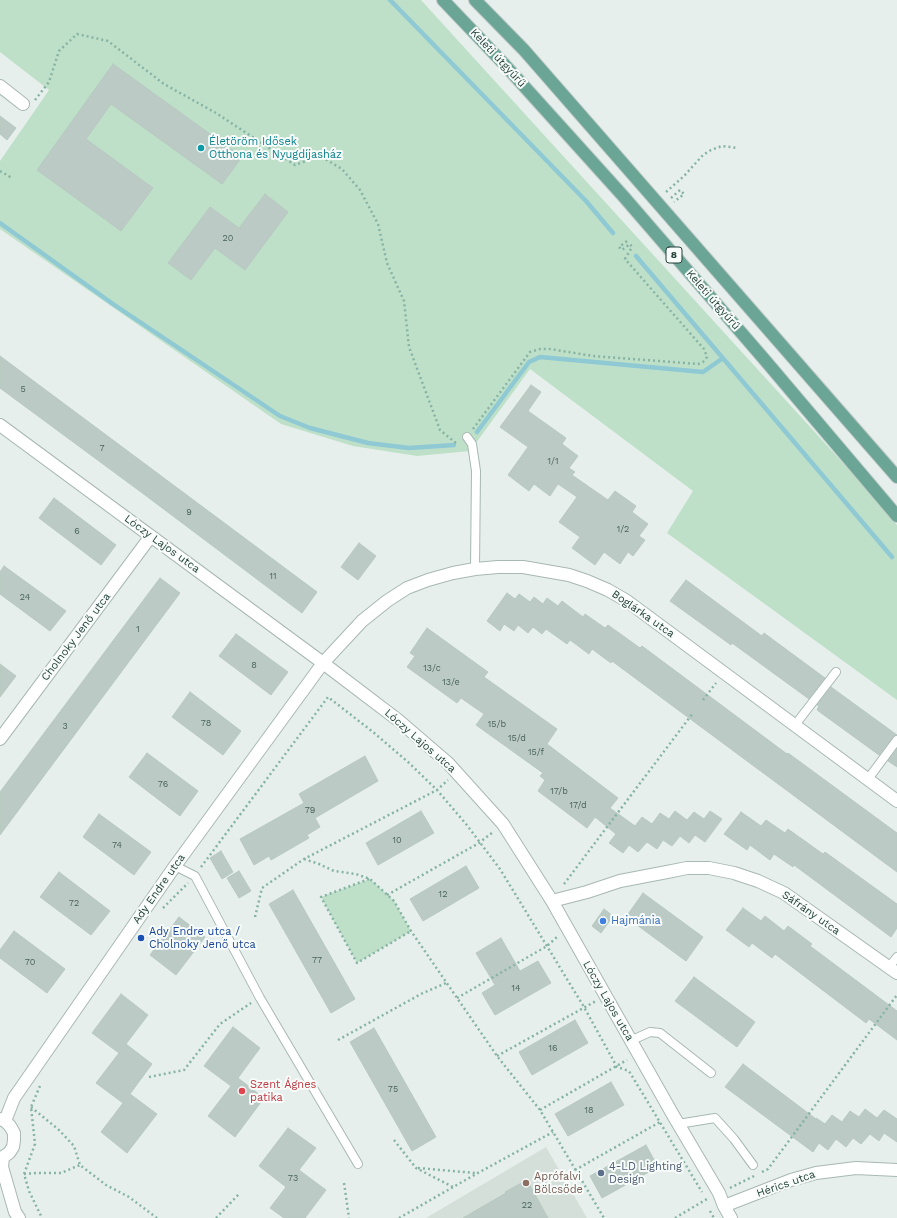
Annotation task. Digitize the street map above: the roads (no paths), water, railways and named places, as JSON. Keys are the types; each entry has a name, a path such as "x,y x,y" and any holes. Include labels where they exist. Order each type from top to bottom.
{"main road":[{"name":"Keleti útgyűrű","path":"443,0 504,64 624,197 897,516"},
{"name":"Keleti útgyűrű","path":"475,0 524,50 897,477"}],"street":[{"path":"0,86 27,104"},
{"name":"Lóczy Lajos utca","path":"0,425 323,663 398,720 448,763 503,824 552,901 675,1120 719,1193 731,1218"},
{"name":"Cholnoky Jenő utca","path":"0,739 151,536"},
{"name":"Boglárka utca","path":"323,663 362,621 386,601 407,588 428,580 453,572 475,568 498,567 523,567 569,575 588,581 627,601 897,801"},
{"name":"Ady Endre utca","path":"3,1120 14,1098 175,866 323,663"},
{"name":"Sáfrány utca","path":"552,901 587,892 620,881 687,868 709,868 734,873 758,881 784,893 893,970"},
{"path":"3,1120 10,1126 14,1133 13,1147 9,1153 1,1158 2,1167 15,1212 19,1218"},
{"name":"Hérics utca","path":"724,1206 791,1180 816,1173 856,1168 897,1170"}],"lane":[{"path":"467,437 472,444 474,451 476,471 475,568"},
{"path":"795,725 836,672"},
{"path":"868,779 897,740"},
{"path":"175,866 194,876 260,998 358,1164"},
{"path":"893,970 897,957"},
{"path":"630,1041 650,1032 660,1033 711,1073"},
{"path":"675,1120 715,1118 734,1139 753,1165"}],"waterway":[{"path":"390,0 586,201 613,233"},
{"path":"0,223 113,304 280,416 310,428 368,443 409,448 454,445"},
{"path":"636,256 892,557"},
{"path":"477,432 529,362 540,357 703,372 723,358"}],"place":[{"name":"Életöröm Idősek Otthona és Nyugdíjasház","path":"201,148"},
{"name":"Hajmánia","path":"603,921"},
{"name":"Ady Endre utca / Cholnoky Jenő utca","path":"141,938"},
{"name":"Szent Ágnes patika","path":"242,1091"},
{"name":"4-LD Lighting Design","path":"601,1173"},
{"name":"Aprófalvi Bölcsőde","path":"526,1183"}]}
